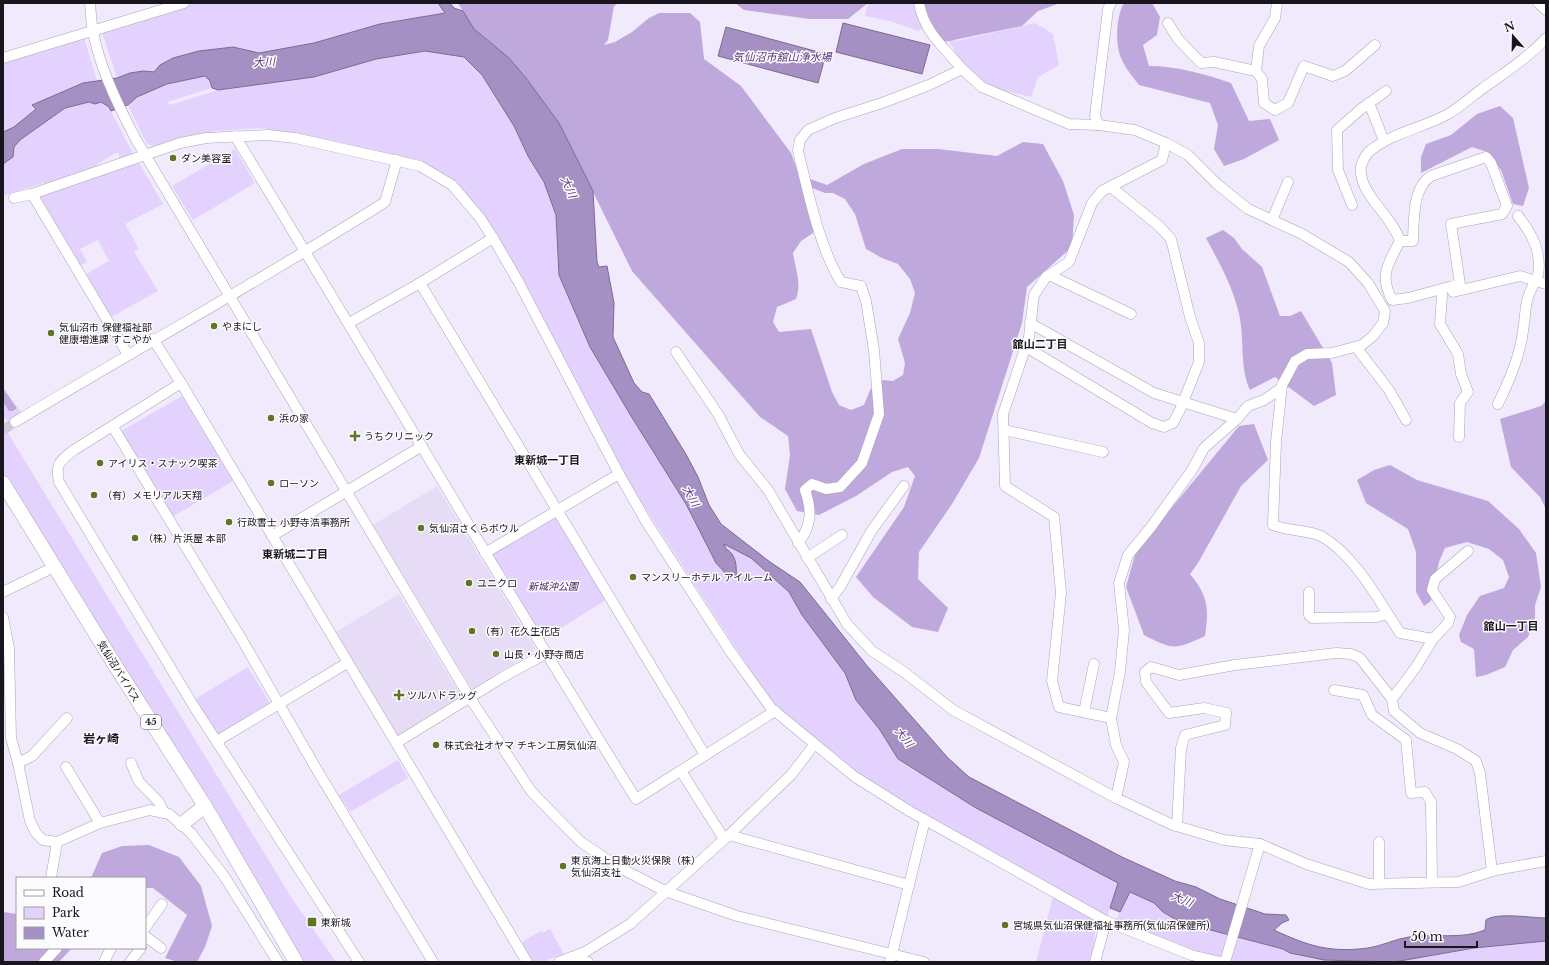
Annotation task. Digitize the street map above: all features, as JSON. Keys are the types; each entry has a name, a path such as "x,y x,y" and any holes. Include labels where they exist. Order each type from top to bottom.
{"highway":[{"name":"気仙沼バイパス","path":"3,483 112,662 205,806 296,962"},
{"path":"182,824 205,806"}],"street":[{"path":"90,3 96,45 116,101 138,143 470,698 531,791 581,842 618,867 665,891 737,916 891,958 924,962"},
{"path":"3,58 184,3"},
{"path":"919,3 921,16 940,47 982,87 1070,124 1098,125 1135,130 1166,142 1188,155 1218,184 1248,209 1302,234 1349,262 1368,283 1385,311 1384,323 1373,336 1356,347 1332,354 1307,354 1295,361 1280,389 1264,400 1248,406 1237,419 1204,448 1192,470 1151,527 1128,555 1119,583 1124,630 1120,672 1111,718 1116,745 1124,762 1116,798"},
{"path":"1098,125 1095,116 1110,3"},
{"path":"1256,71 1259,46 1275,18 1277,3"},
{"path":"1538,3 1546,10"},
{"path":"1168,23 1178,39 1201,63 1214,62 1256,71 1262,79 1264,104 1275,110 1288,103 1304,66 1333,76 1345,72 1375,45"},
{"path":"1392,300 1385,283 1386,269 1400,241 1397,231 1364,184 1360,173 1363,162 1370,151 1384,141 1448,114 1509,70 1539,46 1546,38"},
{"path":"798,543 807,532 810,506 804,490 812,484 826,489 840,487 862,463 879,414 874,350 866,301 861,286 842,282 837,274 824,242 811,200 798,151 800,140 808,130 835,118 889,101 962,69"},
{"path":"1352,206 1338,170 1337,130 1368,103 1386,91"},
{"path":"1368,103 1384,141"},
{"path":"14,198 32,194 180,143 206,138 268,134 295,138 420,166 452,185 480,218 518,281 619,474 647,524 730,651 775,711 814,745 855,777 925,820 1106,921 1191,955 1221,962"},
{"path":"235,136 349,323 545,654 636,799 775,711"},
{"path":"1111,718 1059,707 1052,681 1061,592 1054,517 1006,486 1003,414 1029,337 1034,295 1049,274 1069,262 1092,203 1102,191 1162,160 1166,142"},
{"path":"1382,305 1392,300 1421,295 1460,284 1451,224 1502,214 1507,206 1491,163 1486,157 1431,176 1424,180 1416,204 1413,241 1400,241"},
{"path":"15,422 153,339 305,252 385,202 397,160"},
{"path":"1272,220 1288,182"},
{"path":"1026,347 1152,422 1164,427 1173,423 1199,362 1199,343 1190,318 1171,240 1159,226 1111,187"},
{"path":"32,194 128,355"},
{"path":"1518,216 1532,233 1540,264 1542,279"},
{"path":"349,323 420,283 493,238"},
{"path":"1421,295 1442,295 1520,276 1520,274 1525,272 1542,279"},
{"path":"1049,274 1131,314"},
{"path":"1498,404 1509,380 1518,354 1523,331 1524,307 1528,294 1542,279"},
{"path":"420,283 705,756"},
{"path":"1442,295 1440,324 1458,354 1461,374 1468,392 1460,403 1459,437"},
{"path":"1030,323 1154,393 1237,419"},
{"path":"153,339 181,383 527,962"},
{"path":"1356,347 1389,390 1406,420"},
{"path":"676,352 718,414 739,454 768,490 847,624 872,651 904,672 953,710 1116,798 1177,826 1224,840 1260,844 1306,864 1369,884 1458,882 1492,871 1546,861"},
{"path":"181,383 113,427 74,450 60,461 56,469 59,482 193,705 358,962"},
{"path":"1282,385 1276,442 1273,525 1281,529 1320,535 1343,553 1374,592 1400,633 1433,639"},
{"path":"113,427 433,962"},
{"path":"1004,430 1103,452"},
{"path":"272,536 422,446"},
{"path":"485,553 619,474"},
{"path":"832,599 872,530 904,486"},
{"path":"807,558 842,535"},
{"path":"1392,699 1416,667 1433,639 1448,623 1450,617 1432,590 1435,579 1468,551"},
{"path":"3,592 46,571"},
{"path":"1309,592 1309,615 1312,618 1376,617 1387,614"},
{"path":"3,617 8,648 9,694 7,740 18,763 30,821 36,833 43,840 57,842 100,823 150,810 164,813 182,824 191,833 224,876 278,962"},
{"path":"1177,826 1181,748 1185,735 1225,725 1226,713 1204,708 1169,713 1146,682 1145,672 1151,667 1179,675 1336,653 1351,654 1360,658 1392,699 1394,711 1420,733 1457,749 1476,761 1480,773 1492,871"},
{"path":"396,743 503,677 545,654"},
{"path":"217,741 347,663"},
{"path":"1084,712 1094,664"},
{"path":"1334,690 1363,695 1372,715 1406,740 1411,793 1425,792 1431,802 1432,882"},
{"path":"18,763 32,756 67,718"},
{"path":"559,962 585,952 630,924 727,837 791,775 814,745"},
{"path":"131,763 139,782 159,802 164,813"},
{"path":"66,767 100,823"},
{"path":"681,771 727,837 909,885"},
{"path":"891,958 925,820"},
{"path":"52,877 57,842"},
{"path":"1379,842 1379,883"},
{"path":"1226,962 1260,844"},
{"path":"146,927 162,904"},
{"path":"1095,962 1106,921"},
{"path":"146,939 161,948"},
{"path":"44,962 56,949"},
{"path":"104,962 110,949"},
{"path":"130,962 140,949"},
{"path":"572,957 588,962"}],"shaded area":[{"path":"458,3 619,3 614,6 608,40 604,45 615,42 632,32 649,18 659,13 690,13 700,22 704,59 741,86 791,153 799,175 827,185 864,164 902,149 938,149 997,156 1023,142 1043,144 1063,181 1074,215 1072,247 1027,287 1022,323 979,458 952,504 919,552 918,579 948,608 938,632 912,627 873,597 856,577 904,507 915,476 908,467 892,472 856,496 819,515 797,511 785,489 790,455 788,436 760,417 632,271 559,123 526,78 509,58 474,29","holes":["807,186 825,193 833,193 845,199 855,214 866,249 882,258 898,264 910,279 915,293 910,313 898,339 905,363 903,375 893,381 883,380 870,390 864,405 851,410 839,405 832,392 811,329 779,332 773,322 777,307 796,299 798,293 798,276 793,253 801,241 813,233 816,225"]},
{"path":"735,3 868,3 848,19 810,19 744,10"},
{"path":"921,3 1060,3 1038,11 1022,26 944,42 928,23"},
{"path":"1124,3 1152,3 1160,17 1157,35 1143,45 1149,66 1170,67 1191,71 1231,83 1249,121 1270,119 1279,140 1244,159 1224,166 1214,149 1218,125 1210,103 1139,85 1129,72 1121,58 1117,38 1119,15"},
{"path":"1500,106 1513,118 1529,188 1523,206 1513,204 1501,170 1487,152 1472,147 1421,173 1421,157 1426,144 1451,135 1477,114"},
{"path":"1223,230 1234,238 1242,249 1262,267 1280,316 1290,316 1301,311 1332,363 1336,395 1314,406 1275,377 1250,390 1244,372 1242,333 1239,314 1225,275 1206,238"},
{"path":"3,388 17,408 13,411 9,411 3,402"},
{"path":"1546,401 1546,509 1540,497 1511,467 1500,419 1541,406"},
{"path":"1254,424 1268,460 1241,486 1198,563 1190,574 1204,596 1206,602 1207,617 1205,636 1180,646 1168,646 1144,635 1126,587 1136,551 1239,426"},
{"path":"1390,465 1417,480 1488,501 1519,529 1536,553 1541,587 1535,605 1535,619 1528,637 1513,650 1505,667 1486,675 1476,677 1474,649 1461,642 1459,635 1467,615 1480,596 1504,588 1509,577 1503,560 1489,549 1467,542 1445,548 1439,562 1431,601 1424,606 1416,592 1416,552 1408,529 1366,503 1357,480 1374,470"},
{"path":"437,486 536,650 472,689 373,525"},
{"path":"399,594 461,696 397,736 336,632"},
{"path":"149,845 179,857 201,886 212,926 205,947 197,962 178,962 165,958 187,915 153,888 146,888 146,877 91,877 102,853 122,846"},
{"path":"3,912 16,914 16,949 71,949 59,962 3,962"}],"green space":[{"path":"194,3 438,3 446,12 380,24 314,43 259,53 233,47 199,51 173,58 160,65 154,72 135,72 117,78 102,32"},
{"path":"868,3 919,3 927,25 918,31 890,21 865,16"},
{"path":"1035,23 1053,34 1059,65 1038,77 1031,97 983,85 959,58 943,31 957,41"},
{"path":"84,38 97,81 83,83 32,105 36,109 14,127 3,132 3,62"},
{"path":"425,51 464,57 481,75 514,126 528,156 544,182 556,215 559,275 631,416 686,504 716,563 726,549 724,543 751,558 789,592 802,615 845,673 856,700 880,730 898,760 979,810 1118,883 1106,921 853,772 772,704 622,472 497,236 451,179 374,151 306,135 261,128 217,131 176,139 156,147 147,144 128,105 155,89 205,76 210,81 212,88 167,102 170,105 218,90 314,77 376,59"},
{"path":"89,102 95,104 101,102 109,107 133,154 119,161 119,153 116,153 97,164 98,168 47,186 44,183 3,196 3,164 10,159 14,147 20,140 65,108"},
{"path":"235,149 255,183 193,220 172,186"},
{"path":"139,163 163,204 125,224 139,249 134,252 158,291 111,317 86,274 109,261 98,240 80,249 87,262 80,266 37,195"},
{"path":"182,396 233,481 172,517 121,431"},
{"path":"3,402 13,411 17,408 20,409 21,413 11,421 4,419"},
{"path":"3,425 291,897 336,962 304,962 264,899 211,805 135,684 86,610 3,473"},
{"name":"新城沖公園","path":"556,516 607,599 541,641 489,555"},
{"path":"248,667 271,705 219,737 195,699"},
{"path":"398,760 408,778 350,812 339,795"},
{"path":"1129,892 1154,903 1163,912 1180,922 1283,949 1299,955 1317,959 1354,962 1221,962 1115,922"},
{"path":"1053,897 1093,918 1095,935 1090,962 1036,962"},
{"path":"550,929 564,954 542,962 532,961 522,942 541,931 543,933"},
{"path":"1546,941 1546,962 1394,962 1474,948"}],"water":[{"name":"大川","path":"438,3 450,3 454,8 463,11 474,29 509,58 526,78 559,123 593,191 597,262 599,267 607,266 614,303 613,337 634,383 642,392 649,394 687,456 698,477 709,505 721,524 770,562 800,582 868,667 948,758 969,777 1122,857 1175,881 1196,887 1220,899 1265,914 1286,915 1289,920 1282,923 1274,930 1309,944 1342,950 1368,948 1409,937 1467,935 1485,930 1486,920 1498,916 1546,918 1546,941 1474,948 1394,962 1324,960 1290,953 1283,949 1180,922 1163,912 1154,903 1130,892 1120,912 1110,908 1118,883 976,808 898,759 880,730 856,700 845,673 802,615 789,592 751,558 724,544 726,549 734,557 736,577 729,577 716,563 686,504 590,347 559,275 556,215 544,182 528,156 514,126 482,75 464,57 425,51 376,59 314,77 218,90 212,88 210,81 205,76 167,84 137,97 128,105 111,111 109,107 101,102 95,104 89,102 65,108 20,140 14,147 13,157 3,164 3,132 14,127 36,109 32,105 83,83 117,78 130,73 143,71 154,72 160,65 173,58 199,51 233,47 259,53 314,43 380,24 445,13"},
{"name":"気仙沼市舘山浄水場","path":"843,23 930,45 922,74 836,52"},
{"name":"気仙沼市舘山浄水場","path":"726,27 826,54 818,83 718,56"}],"tunnel":[{"path":"3,430 15,422"}],"place":[{"name":"ダン美容室","path":"173,158"},
{"name":"やまにし","path":"214,326"},
{"name":"気仙沼市 保健福祉部 健康増進課 すこやか","path":"51,333"},
{"name":"浜の家","path":"271,418"},
{"name":"うちクリニック","path":"355,436"},
{"name":"アイリス・スナック喫茶","path":"100,463"},
{"name":"ローソン","path":"271,483"},
{"name":"（有）メモリアル天翔","path":"94,495"},
{"name":"行政書士 小野寺浩事務所","path":"229,522"},
{"name":"気仙沼さくらボウル","path":"421,528"},
{"name":"（株）片浜屋 本部","path":"135,538"},
{"name":"マンスリーホテル アイルーム","path":"633,577"},
{"name":"ユニクロ","path":"469,583"},
{"name":"（有）花久生花店","path":"472,631"},
{"name":"山長・小野寺商店","path":"496,654"},
{"name":"ツルハドラッグ","path":"399,695"},
{"name":"株式会社オヤマ チキン工房気仙沼","path":"436,745"},
{"name":"東京海上日動火災保険（株） 気仙沼支社","path":"563,866"},
{"name":"東新城","path":"312,922"},
{"name":"宮城県気仙沼保健福祉事務所(気仙沼保健所)","path":"1005,925"}],"district":[{"name":"舘山二丁目","path":"1040,344"},
{"name":"東新城一丁目","path":"547,460"},
{"name":"東新城二丁目","path":"295,554"},
{"name":"舘山一丁目","path":"1511,626"},
{"name":"岩ヶ崎","path":"101,739"}]}
